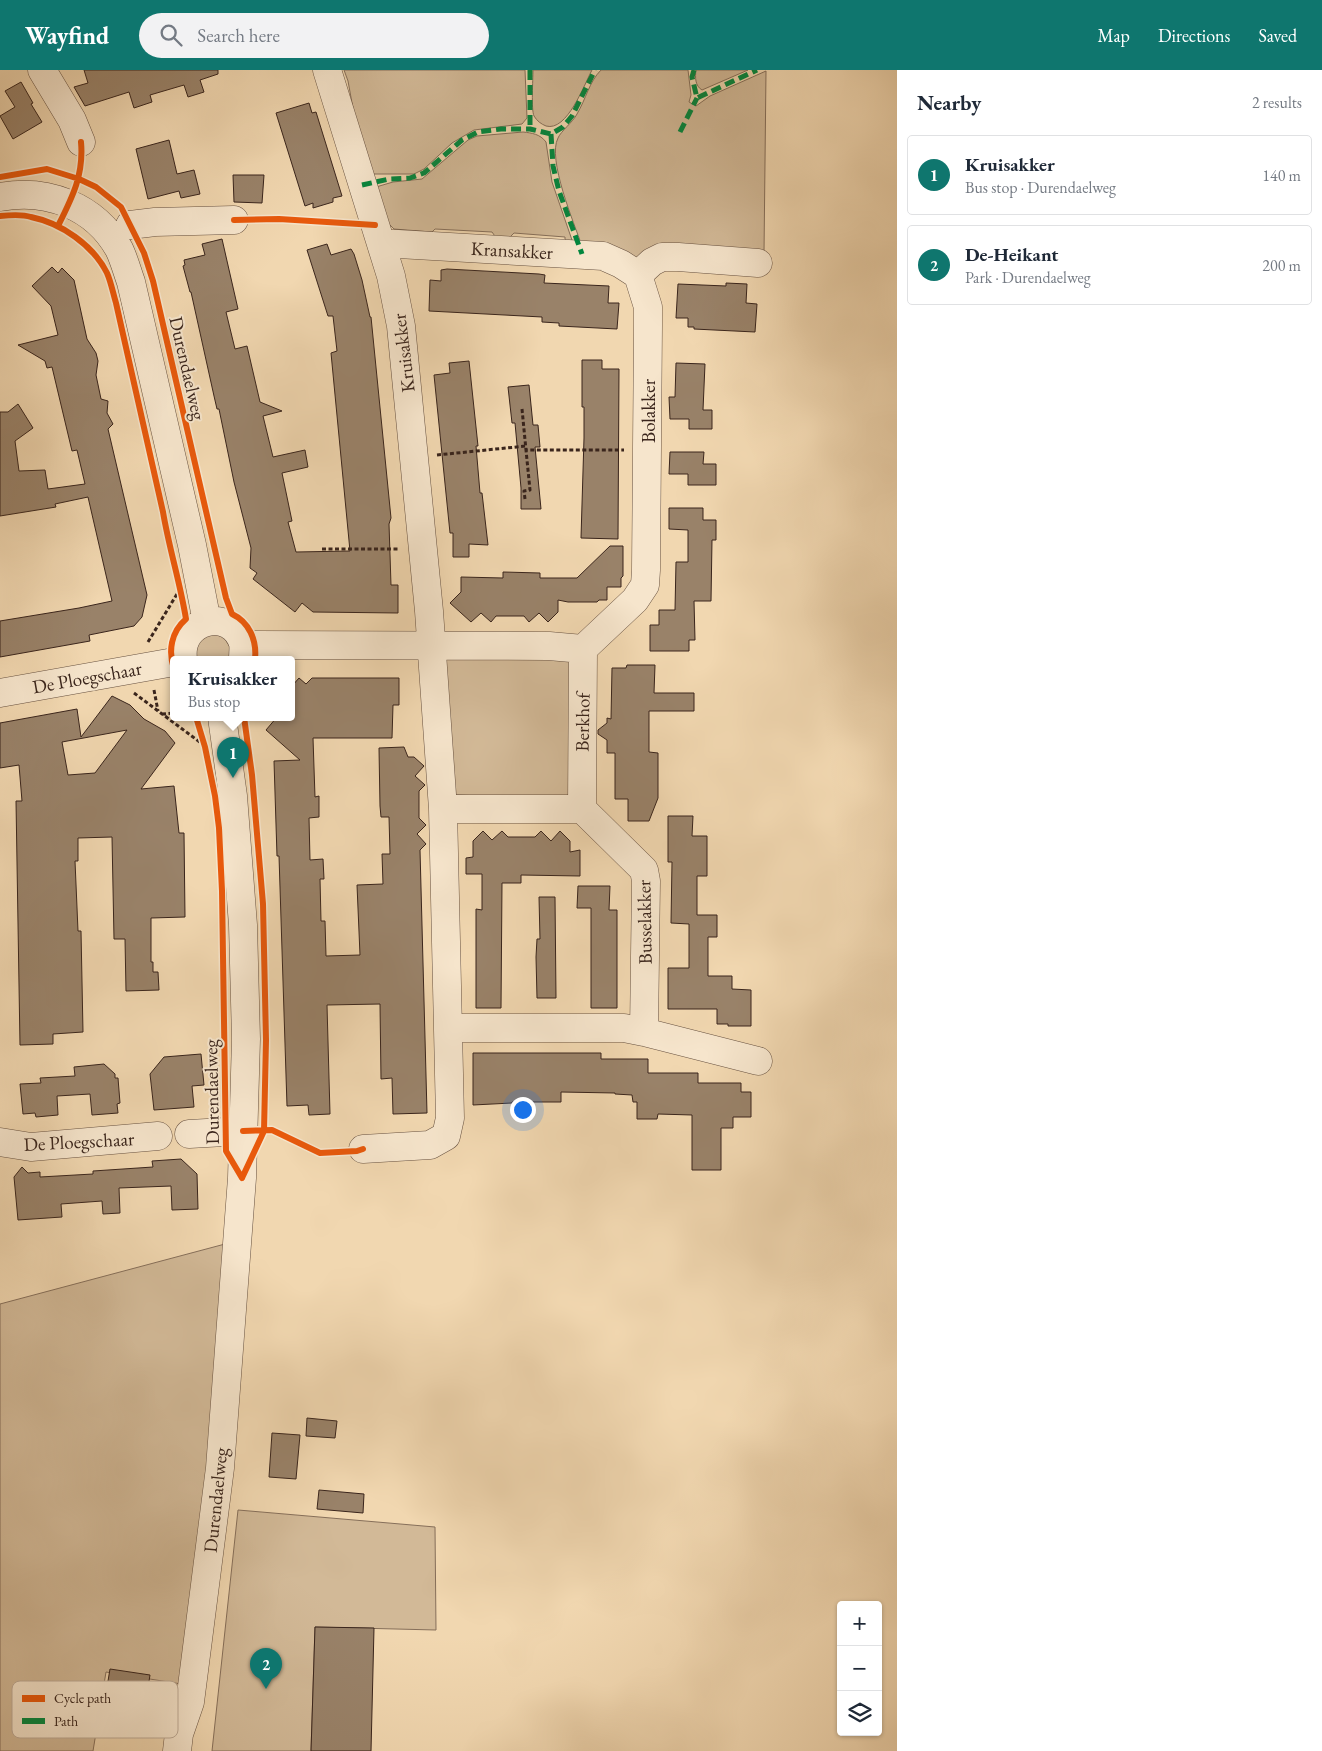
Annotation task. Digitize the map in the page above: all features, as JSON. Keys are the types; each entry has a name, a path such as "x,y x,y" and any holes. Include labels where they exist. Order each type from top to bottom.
{"street":[{"path":"42,70 72,120 81,142"},
{"name":"Kruisakker","path":"327,70 381,243 401,326 432,645 443,809 450,1118 446,1136 430,1145 363,1149"},
{"name":"Durendaelweg","path":"0,196 39,194 70,203 98,223 119,250 133,291 192,545 207,622"},
{"path":"130,225 155,222 234,220"},
{"name":"Kransakker","path":"381,243 603,256 621,264 638,275"},
{"path":"638,275 652,262 662,258 678,257 758,263"},
{"name":"Bolakker","path":"583,649 635,600 645,585 648,307 638,275"},
{"path":"183,656 182,650 188,633 200,624 216,621 232,627 238,634 243,652 432,645 549,646 583,649"},
{"name":"Berkhof","path":"582,808 583,649"},
{"name":"De Ploegschaar","path":"0,693 170,663"},
{"name":"Durendaelweg","path":"190,1751 192,1734 190,1702 220,1468 238,1238 246,1039 243,926 233,796 211,723"},
{"path":"443,809 582,808"},
{"name":"Busselakker","path":"582,808 644,870 646,881 644,1032"},
{"path":"449,1028 624,1028 758,1062"},
{"path":"189,1134 243,1130"},
{"name":"De Ploegschaar","path":"0,1142 31,1147 158,1136"},
{"name":"Durendaelweg","path":"177,1751 179,1734 190,1702"}],"path":[{"path":"522,408 530,490 524,491 525,499"},
{"path":"415,457 526,448 647,450"},
{"path":"322,549 406,549 422,547"},
{"path":"180,587 183,603"},
{"path":"162,714 170,713"},
{"path":"205,747 211,723"}],"shaded area":[{"path":"344,70 525,70 527,118 522,124 474,130 452,143 424,169 414,174 365,174 348,81"},
{"path":"533,70 592,70 568,115 554,126 544,125 534,116 532,101"},
{"path":"601,70 688,70 691,95 689,102 696,106 710,96 766,71 764,253 644,260 582,246 563,191 556,160 556,148 558,138 575,117 593,80"},
{"path":"696,70 748,70 702,90 697,84"},
{"path":"523,132 533,133 546,142 552,182 573,243 571,245 565,237 514,233 508,239 497,239 492,232 435,229 432,232 394,229 388,223 376,187 393,182 422,179 468,140 477,136"},
{"path":"210,633 224,637 231,649 230,656 196,656 198,641"},
{"path":"560,654 574,665 569,794 563,799 456,795 452,790 445,661 449,658"},
{"path":"225,1244 208,1459 181,1684 178,1684 178,1681 162,1681 106,1672 105,1681 12,1681 12,1738 95,1738 93,1751 0,1751 0,1304"},
{"path":"238,1510 435,1527 436,1630 315,1627 311,1751 212,1751"}],"building":[{"path":"84,70 218,70 218,74 200,80 204,92 188,97 184,85 150,95 152,102 134,108 129,92 85,106 74,87 88,83"},
{"path":"21,82 42,122 13,139 0,116 15,107 5,91"},
{"path":"309,103 312,113 316,112 342,196 333,198 333,202 313,208 313,203 305,206 276,113"},
{"path":"169,140 177,174 194,170 200,194 181,198 179,191 148,199 136,149"},
{"path":"233,175 264,175 262,203 234,202"},
{"path":"222,239 238,309 226,312 235,349 247,346 260,402 282,411 263,416 273,457 305,450 308,467 282,473 292,521 288,522 296,552 350,551 331,353 337,351 333,316 328,316 307,250 327,244 331,255 351,249 354,254 371,317 391,518 389,524 391,585 398,585 398,613 313,612 302,603 295,612 253,579 257,573 250,568 251,548 191,292 183,266 185,265 184,260 205,255 202,244"},
{"path":"52,267 58,273 62,268 74,280 87,339 96,353 98,361 96,375 101,399 108,401 107,413 113,424 108,429 147,595 142,617 134,626 89,635 90,641 0,657 0,621 112,601 88,497 55,504 56,507 0,516 0,412 8,412 18,404 33,428 15,441 19,471 45,470 48,489 85,484 77,450 72,451 52,367 47,368 45,361 18,345 58,335 51,306 32,286"},
{"path":"441,270 539,274 545,275 544,283 609,286 608,303 619,303 617,329 559,326 559,323 542,322 542,317 429,311 430,280 441,281"},
{"path":"726,283 747,284 746,303 757,304 755,332 694,329 694,327 688,327 688,318 676,318 678,284 726,286"},
{"path":"582,360 602,360 602,369 619,369 618,539 581,538 584,438"},
{"path":"469,361 478,446 476,446 480,493 482,493 488,545 469,544 469,557 453,557 453,533 450,533 434,375 450,373 449,363"},
{"path":"676,363 705,364 703,410 712,410 712,429 689,429 689,419 670,419 669,397 675,397"},
{"path":"529,385 533,425 538,425 540,447 535,447 541,509 521,509 515,423 512,423 508,387"},
{"path":"670,452 704,452 703,464 716,464 716,485 688,485 688,474 669,474"},
{"path":"669,508 703,508 703,520 716,520 716,540 712,540 711,601 694,601 695,640 689,640 689,651 650,651 650,625 659,625 659,610 675,610 676,562 688,562 688,530 669,529"},
{"path":"610,546 623,546 621,587 607,587 607,600 568,602 558,600 558,612 548,622 539,613 529,622 524,616 496,616 491,622 481,613 471,622 450,603 461,592 461,577 503,578 503,572 540,573 540,578 577,578"},
{"path":"627,665 655,665 654,693 694,693 694,711 649,711 649,752 658,753 658,798 649,821 628,821 628,799 615,799 615,753 607,753 607,740 598,734 598,730 607,723 607,718 611,719 612,668 626,668"},
{"path":"299,678 306,684 312,678 399,678 399,705 393,705 392,738 313,738 315,797 319,796 319,817 309,818 310,860 323,859 324,879 320,879 321,921 325,921 326,956 360,955 357,885 383,884 382,854 390,854 389,817 381,817 379,748 404,747 408,757 414,757 424,766 415,776 425,785 419,791 419,818 426,825 417,834 426,844 420,850 427,1113 393,1114 392,1078 381,1079 380,1004 327,1005 330,1114 309,1115 308,1105 287,1106 274,761 300,760 266,730 274,721 295,721 295,683"},
{"path":"112,696 130,705 144,719 165,731 175,743 141,789 174,786 179,833 184,833 185,917 151,918 151,962 153,962 153,972 158,972 159,990 126,991 125,939 114,939 112,837 78,838 78,861 75,861 78,931 81,931 83,1032 53,1034 53,1044 20,1045 16,801 22,801 19,765 0,768 0,723 77,709 81,737","holes":["127,730 95,773 68,775 62,742"]},
{"path":"668,816 693,816 692,836 707,836 707,876 697,876 697,915 717,915 717,937 708,937 708,976 732,976 732,989 751,990 751,1026 717,1024 717,1009 668,1009 668,968 689,968 689,924 671,923 672,862 668,862"},
{"path":"483,831 492,840 502,831 508,837 535,837 541,831 551,841 560,831 570,841 570,852 580,850 580,876 521,875 521,883 502,883 501,1008 476,1008 476,909 482,910 482,874 466,874 466,858 473,857 473,841"},
{"path":"578,886 610,886 609,910 617,910 617,1008 591,1008 591,908 577,908"},
{"path":"539,897 555,897 556,998 537,998 536,957 537,939 540,939"},
{"path":"473,1053 601,1053 601,1059 648,1059 648,1073 698,1073 698,1083 741,1083 741,1092 751,1092 751,1117 733,1117 733,1128 721,1128 721,1170 692,1170 692,1115 658,1114 657,1119 637,1119 637,1102 633,1102 632,1095 615,1093 561,1092 561,1102 512,1102 473,1105"},
{"path":"201,1054 204,1085 192,1086 194,1107 154,1110 150,1074 164,1057"},
{"path":"104,1064 115,1074 115,1078 118,1078 120,1103 117,1104 118,1113 92,1115 90,1094 57,1096 58,1115 36,1117 35,1113 23,1114 20,1084 41,1083 40,1078 75,1076 74,1067"},
{"path":"181,1159 197,1174 198,1209 172,1210 171,1186 119,1188 120,1213 103,1214 102,1201 61,1204 62,1217 18,1220 14,1177 22,1167 28,1173 40,1172 40,1177 93,1174 93,1171 153,1167 152,1161"},
{"path":"307,1418 337,1421 335,1438 306,1436"},
{"path":"272,1433 300,1435 296,1479 269,1477"},
{"path":"319,1490 364,1494 363,1513 317,1509"},
{"path":"315,1627 374,1628 371,1751 311,1751"},
{"path":"110,1669 150,1675 149,1681 108,1681"}],"marked path":[{"path":"530,70 530,129"},
{"path":"362,185 389,179 410,178 424,173 462,140 478,132 501,129 530,129 551,134 563,127 572,116 595,70"},
{"path":"694,70 692,77 697,98 757,70"},
{"path":"680,132 697,98"},
{"path":"551,134 553,166 559,191 582,254"}],"cycle path":[{"path":"58,226 79,176 81,142"},
{"path":"0,177 47,169 79,179 96,187 121,207 144,253 153,281 226,598 232,614 238,617 251,632 255,645 255,656"},
{"path":"0,216 27,216 54,224 85,245 107,273 116,303 186,619 174,636 171,656"},
{"path":"234,220 279,219 375,225"},
{"path":"197,721 205,747 215,796 219,828 222,891 226,1151 242,1178"},
{"path":"242,1178 264,1131 266,1040 263,904 252,775 245,721"},
{"path":"243,1131 272,1130 320,1153 363,1149"}],"place":[{"name":"Kruisakker","path":"233,778"},
{"name":"De-Heikant","path":"266,1689"}]}
